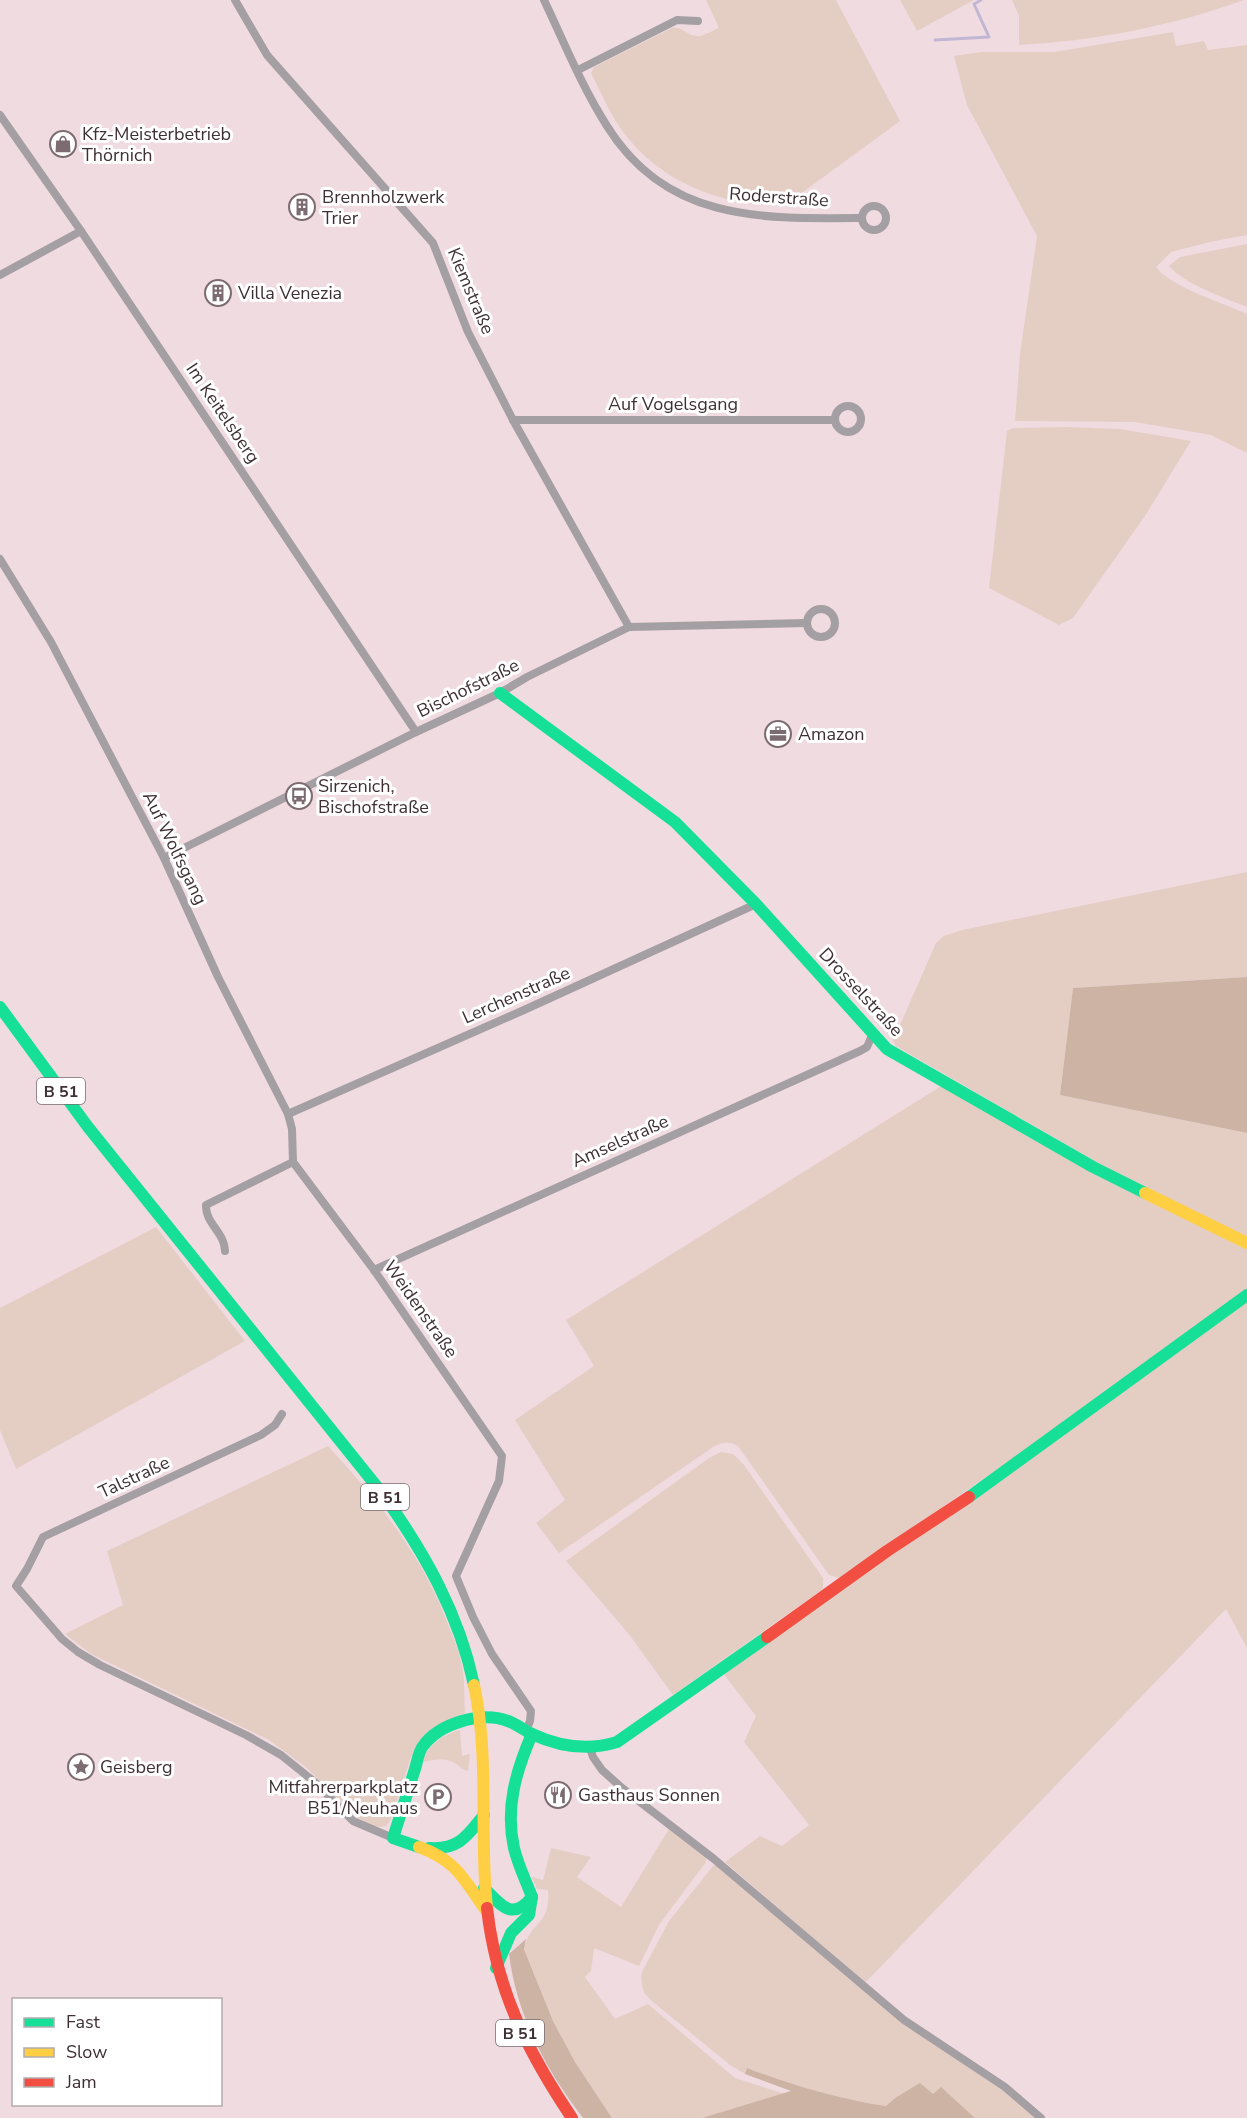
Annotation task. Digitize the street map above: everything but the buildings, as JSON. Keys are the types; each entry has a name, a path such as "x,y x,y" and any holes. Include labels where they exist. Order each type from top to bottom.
{"main road":[{"name":"Drosselstraße","path":"500,693 675,822 756,904 887,1049 1093,1167 1247,1243"},
{"name":"B 51","path":"0,1007 88,1127 382,1493 411,1533 434,1571 453,1610 480,1707 484,1888 496,1968 509,2008 523,2040 545,2079 572,2118"},
{"path":"486,1911 464,1878 441,1856 393,1838 422,1747 432,1736 445,1727 485,1718 506,1720 529,1732 569,1745 595,1748 616,1742 835,1590 887,1551 967,1498 1247,1295"},
{"path":"496,1968 511,1933 529,1915 531,1897 514,1848 510,1812 515,1776 529,1732"},
{"path":"419,1847 444,1849 455,1846 466,1838 484,1815"},
{"path":"484,1888 513,1911 522,1909 531,1897"}],"street":[{"name":"Kiemstraße","path":"235,0 267,55 433,243 468,332 513,420 629,627"},
{"name":"Roderstraße","path":"544,0 598,111 613,135 652,178 671,190 708,207 739,213 812,219 862,218"},
{"path":"578,70 678,20 698,21"},
{"name":"Im Keitelsberg","path":"0,115 81,231 416,732"},
{"path":"0,275 81,231"},
{"name":"Auf Vogelsgang","path":"513,420 834,420"},
{"name":"Auf Wolfsgang","path":"0,558 51,642 164,858 218,977 288,1114 292,1129 293,1162"},
{"name":"Bischofstraße","path":"164,858 629,627 807,623"},
{"name":"Lerchenstraße","path":"288,1114 756,904"},
{"name":"Amselstraße","path":"374,1269 860,1051 867,1047 873,1034"},
{"path":"225,1251 221,1237 206,1214 206,1205 293,1162"},
{"name":"Weidenstraße","path":"293,1162 374,1269 502,1456 499,1481 456,1576 492,1654 529,1706 531,1711 529,1732"},
{"name":"Talstraße","path":"282,1414 274,1425 261,1435 43,1537 16,1586 62,1639 78,1652 100,1665 246,1735 281,1755 316,1783 353,1821 393,1838"},
{"path":"590,1748 602,1770 714,1859 904,2020 1005,2087 1041,2118"}],"shaded area":[{"path":"706,0 836,0 900,121 784,206 760,205 713,195 691,187 671,175 651,162 619,126 591,73 594,67 672,28 696,36 719,28"},
{"path":"900,0 974,0 917,31"},
{"path":"1012,0 1244,0 1133,31 1076,40 1019,45 1019,16"},
{"path":"1173,32 1176,46 1204,41 1208,50 1247,45 1247,235 1171,252 1156,267 1185,288 1247,314 1247,453 1211,435 1135,422 1015,421 1020,354 1037,236 967,105 954,56 982,52 1055,52"},
{"path":"1247,244 1247,307 1195,285 1169,266 1180,257"},
{"path":"1013,428 1120,429 1191,441 1145,516 1073,618 1059,625 989,588 1007,431"},
{"path":"1247,872 1247,977 1073,988 1060,1095 1247,1133 1247,1238 1117,1174 896,1046 893,1041 936,943 944,936 962,930"},
{"path":"1247,977 1247,1133 1060,1095 1073,988"},
{"path":"943,1085 1247,1248 1247,1289 1024,1451 839,1578 829,1575 738,1446 729,1443 713,1447 559,1553 536,1523 565,1500 515,1420 594,1366 566,1320"},
{"path":"156,1227 245,1341 16,1469 0,1430 0,1308"},
{"path":"1247,1300 1247,1648 1226,1609 865,1983 725,1862 760,1836 782,1846 809,1825 744,1742 756,1716 723,1673"},
{"path":"328,1446 381,1507 412,1551 437,1599 457,1648 463,1672 465,1713 438,1725 419,1741 411,1757 391,1819 386,1826 370,1825 354,1815 307,1768 269,1740 91,1654 65,1634 123,1605 107,1551"},
{"path":"721,1452 733,1454 744,1465 823,1578 823,1589 673,1695 628,1633 566,1561 709,1458"},
{"path":"460,1730 462,1756 470,1754 468,1771 447,1760 423,1762 423,1757 435,1743 448,1734"},
{"path":"669,1829 706,1857 706,1862 659,1925 639,1966 594,1948 591,1971 585,1977 615,2019 648,2004 735,2078 785,2094 703,2118 612,2118 575,2062 553,2021 524,1948 527,1939 543,1917 548,1901 548,1890 537,1889 532,1877 543,1880 551,1848 591,1857 577,1877 621,1907"},
{"path":"716,1864 842,1970 1038,2118 975,2118 941,2088 934,2094 895,2098 886,2106 850,2100 747,2068 745,2074 730,2065 645,1994 641,1975 669,1921"},
{"path":"526,1939 524,1949 553,2021 575,2062 612,2118 583,2118 557,2080 535,2040 519,1999 509,1954"},
{"path":"747,2068 815,2091 886,2106 920,2083 933,2094 941,2087 975,2118 702,2118 791,2091 745,2074"}],"waterway":[{"path":"935,40 989,37 974,4 981,0"}],"traffic: fast":[{"path":"500,693 675,822 756,904 887,1049 1093,1167 1145,1193"},
{"path":"0,1007 88,1127 382,1493 412,1538 438,1584 459,1633 474,1685"},
{"path":"969,1497 1247,1295"},
{"path":"419,1847 393,1838 420,1751 430,1738 440,1731 462,1721 486,1717 508,1721 532,1734 564,1745 585,1747 617,1742 767,1637"},
{"path":"532,1734 517,1776 511,1819 516,1854 532,1897"},
{"path":"429,1848 448,1847 455,1844 467,1835 484,1815"},
{"path":"484,1888 501,1905 513,1910 518,1909 532,1897"},
{"path":"496,1968 511,1933 529,1915 532,1897"}],"traffic: slow":[{"path":"1145,1193 1247,1243"},
{"path":"474,1685 482,1741 487,1908"},
{"path":"419,1847 432,1852 451,1865 485,1909"}],"traffic: jam":[{"path":"767,1637 887,1551 969,1497"},
{"path":"487,1908 498,1966 516,2018 541,2068 572,2118"}],"place":[{"name":"Kfz-Meisterbetrieb Thörnich","path":"63,144"},
{"name":"Brennholzwerk Trier","path":"302,207"},
{"name":"Villa Venezia","path":"218,293"},
{"name":"Amazon","path":"778,734"},
{"name":"Sirzenich, Bischofstraße","path":"299,796"},
{"name":"Geisberg","path":"81,1767"},
{"name":"Gasthaus Sonnen","path":"558,1795"},
{"name":"Mitfahrerparkplatz B51/Neuhaus","path":"438,1797"}]}
